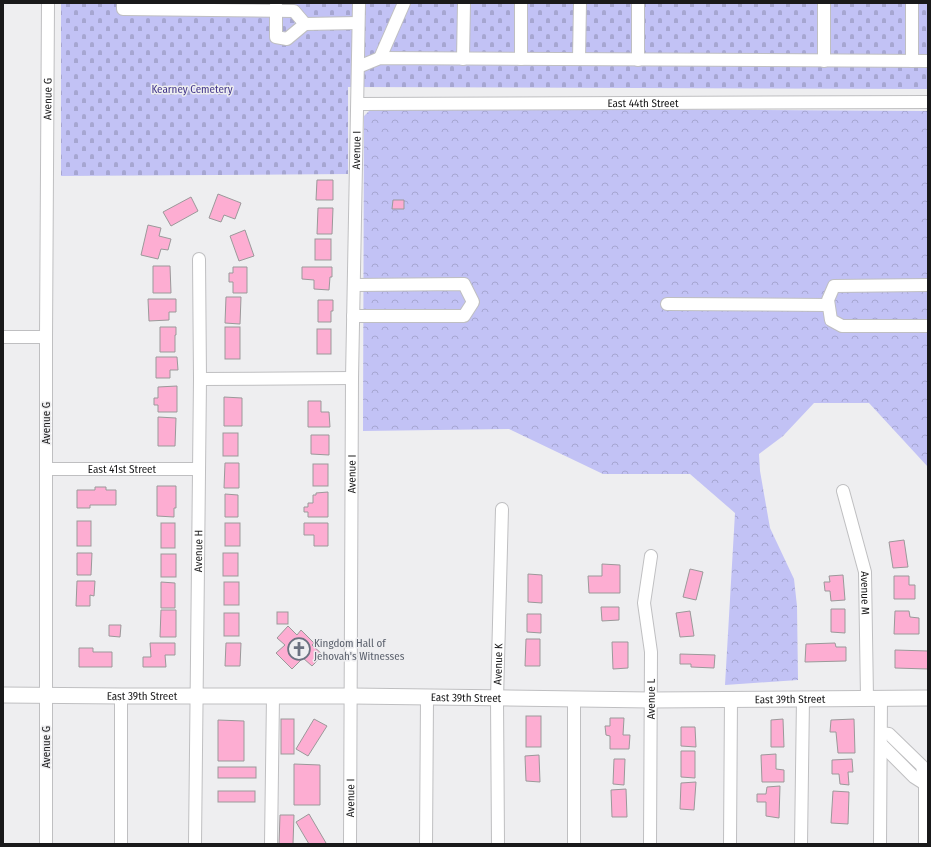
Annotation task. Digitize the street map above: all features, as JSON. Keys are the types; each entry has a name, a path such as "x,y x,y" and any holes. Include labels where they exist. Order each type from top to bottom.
{"main road":[{"name":"East 39th Street","path":"3,695 352,696 650,700 928,698"}],"street":[{"name":"Avenue G","path":"46,844 46,337 48,3"},
{"path":"123,3 123,9 182,6 276,7 294,11 305,24"},
{"name":"Avenue I","path":"350,844 352,696 352,378 359,3"},
{"path":"380,58 404,3"},
{"path":"463,59 464,3"},
{"path":"521,3 521,59"},
{"path":"579,60 580,3"},
{"path":"638,3 638,60"},
{"path":"824,3 824,61"},
{"path":"912,3 912,61"},
{"path":"276,7 276,37 287,39 305,24 358,24"},
{"path":"358,67 380,58 928,61"},
{"name":"East 44th Street","path":"358,104 928,102"},
{"name":"Avenue H","path":"195,844 200,378 199,259"},
{"path":"353,316 464,316 473,302 464,284 354,284"},
{"path":"928,285 834,286 828,300 831,320 842,326 928,326"},
{"path":"667,304 828,305"},
{"path":"3,337 46,337"},
{"path":"200,378 352,378"},
{"name":"East 41st Street","path":"46,469 199,469"},
{"name":"Avenue M","path":"843,491 865,572 874,698 881,738 880,844"},
{"name":"Avenue K","path":"498,844 497,699 502,509"},
{"name":"Avenue L","path":"650,844 651,652 644,603 651,556"},
{"path":"121,696 121,844"},
{"path":"271,844 273,696"},
{"path":"426,844 428,698"},
{"path":"802,844 803,698"},
{"path":"574,699 574,844"},
{"path":"730,844 731,699"},
{"path":"881,738 914,777 925,784 925,844"}],"green space":[{"name":"Kearney Cemetery","path":"61,3 928,3 928,89 348,87 348,174 61,176"},
{"path":"371,109 928,111 928,467 869,403 814,403 783,436 759,454 760,471 770,528 794,579 797,606 798,680 725,685 735,513 690,474 603,474 509,429 363,431 364,116"}],"building":[{"path":"317,180 333,180 333,200 316,200"},
{"path":"218,194 241,203 235,219 224,215 221,222 209,218"},
{"path":"191,197 198,211 171,226 163,212"},
{"path":"393,200 404,200 404,209 392,209"},
{"path":"318,208 333,208 332,234 317,234"},
{"path":"148,225 161,228 159,236 171,239 168,250 161,249 158,259 141,255"},
{"path":"245,230 254,256 239,261 230,236"},
{"path":"315,239 331,239 331,260 315,260"},
{"path":"153,266 170,266 171,293 153,293"},
{"path":"233,267 247,267 247,293 233,293 233,282 229,282 229,273 233,273"},
{"path":"302,267 332,267 332,277 330,277 329,290 314,289 314,280 302,279"},
{"path":"226,297 241,297 240,324 225,323"},
{"path":"148,299 176,299 176,312 169,312 169,320 149,321"},
{"path":"318,300 333,300 331,322 318,322"},
{"path":"160,327 176,327 175,352 160,352"},
{"path":"225,327 240,327 240,359 225,359"},
{"path":"317,329 331,329 331,354 317,354"},
{"path":"156,357 177,357 178,370 170,370 170,378 156,378"},
{"path":"177,386 177,412 158,412 158,405 154,405 154,398 158,398 158,387"},
{"path":"224,397 242,398 242,426 224,426"},
{"path":"308,401 321,401 321,412 329,412 330,427 308,427"},
{"path":"158,417 176,418 175,446 158,446"},
{"path":"223,433 238,433 238,456 223,456"},
{"path":"311,435 329,435 329,455 311,454"},
{"path":"225,463 239,463 239,488 224,488"},
{"path":"313,464 328,464 328,486 313,486"},
{"path":"157,486 176,486 176,508 174,508 174,517 157,516"},
{"path":"95,487 106,487 106,490 116,490 116,505 90,505 90,508 77,508 77,490 95,490"},
{"path":"328,492 328,517 308,517 308,512 304,512 304,507 308,507 308,503 313,503 313,495 316,495 316,493"},
{"path":"225,494 238,495 238,517 225,517"},
{"path":"77,521 91,521 91,546 77,546"},
{"path":"161,523 175,523 175,548 161,548"},
{"path":"225,523 240,523 240,546 225,546"},
{"path":"304,523 328,523 328,546 314,546 314,535 304,535"},
{"path":"904,540 908,567 893,568 889,542"},
{"path":"77,553 92,553 91,575 77,575"},
{"path":"223,553 238,553 238,576 223,576"},
{"path":"161,554 176,554 176,577 161,577"},
{"path":"602,564 620,565 620,593 589,593 588,576 602,576"},
{"path":"690,569 703,572 696,600 683,597"},
{"path":"528,574 542,575 542,603 528,602"},
{"path":"843,575 845,600 831,601 830,591 825,591 824,582 830,582 829,576"},
{"path":"894,576 909,576 909,585 915,585 915,599 894,599"},
{"path":"77,581 95,581 94,596 90,595 90,606 76,606"},
{"path":"161,582 175,583 175,608 161,608"},
{"path":"224,582 239,582 239,605 224,605"},
{"path":"601,607 619,607 619,620 602,621"},
{"path":"831,609 845,609 845,633 831,632"},
{"path":"161,610 176,610 176,637 160,637"},
{"path":"690,611 694,636 680,637 676,613"},
{"path":"895,611 909,611 910,617 919,618 919,634 894,634"},
{"path":"277,612 288,612 288,624 277,624"},
{"path":"224,613 239,613 239,636 224,636"},
{"path":"527,614 541,614 541,633 527,632"},
{"path":"109,625 121,625 120,637 109,636"},
{"name":"Kingdom Hall of Jehovah's Witnesses","path":"288,626 297,635 301,630 314,643 312,645 323,655 312,666 303,658 292,669 276,653 285,645 277,638"},
{"path":"526,639 540,639 540,666 525,666"},
{"path":"612,642 628,642 628,668 613,669"},
{"path":"150,643 175,643 175,655 165,655 166,667 143,667 143,657 151,657"},
{"path":"226,643 241,643 240,666 225,666"},
{"path":"835,643 836,647 846,647 846,661 805,662 806,644"},
{"path":"79,648 93,648 93,652 112,652 112,667 79,667"},
{"path":"895,650 928,651 928,669 895,668"},
{"path":"680,654 715,655 714,668 691,667 691,664 680,664"},
{"path":"526,716 541,716 541,747 526,747"},
{"path":"610,718 624,718 623,735 630,735 629,749 610,749 610,736 606,735 605,726 610,726"},
{"path":"281,719 294,719 294,754 281,754"},
{"path":"314,719 327,726 308,756 296,749"},
{"path":"783,719 784,747 771,747 771,720"},
{"path":"854,719 855,753 838,753 836,732 830,732 831,720"},
{"path":"218,720 244,721 244,761 218,761"},
{"path":"681,727 695,727 696,747 681,746"},
{"path":"681,751 695,751 695,778 681,777"},
{"path":"776,754 776,769 784,770 784,782 762,782 761,755"},
{"path":"539,755 540,782 526,781 525,756"},
{"path":"614,759 625,759 624,785 613,784"},
{"path":"852,759 853,772 848,772 849,785 840,784 839,774 832,774 832,760"},
{"path":"294,764 320,765 320,805 294,805"},
{"path":"218,767 256,767 256,778 218,778"},
{"path":"696,782 694,810 680,809 681,783"},
{"path":"780,786 779,818 766,816 766,802 757,802 757,794 766,794 767,787"},
{"path":"626,789 627,817 612,817 611,790"},
{"path":"218,791 255,791 255,802 218,802"},
{"path":"833,791 849,792 848,824 831,823"},
{"path":"309,814 326,843 309,844 296,822"},
{"path":"280,815 294,815 293,844 279,844"}],"place":[{"name":"Kingdom Hall of Jehovah's Witnesses","path":"299,649"}]}
